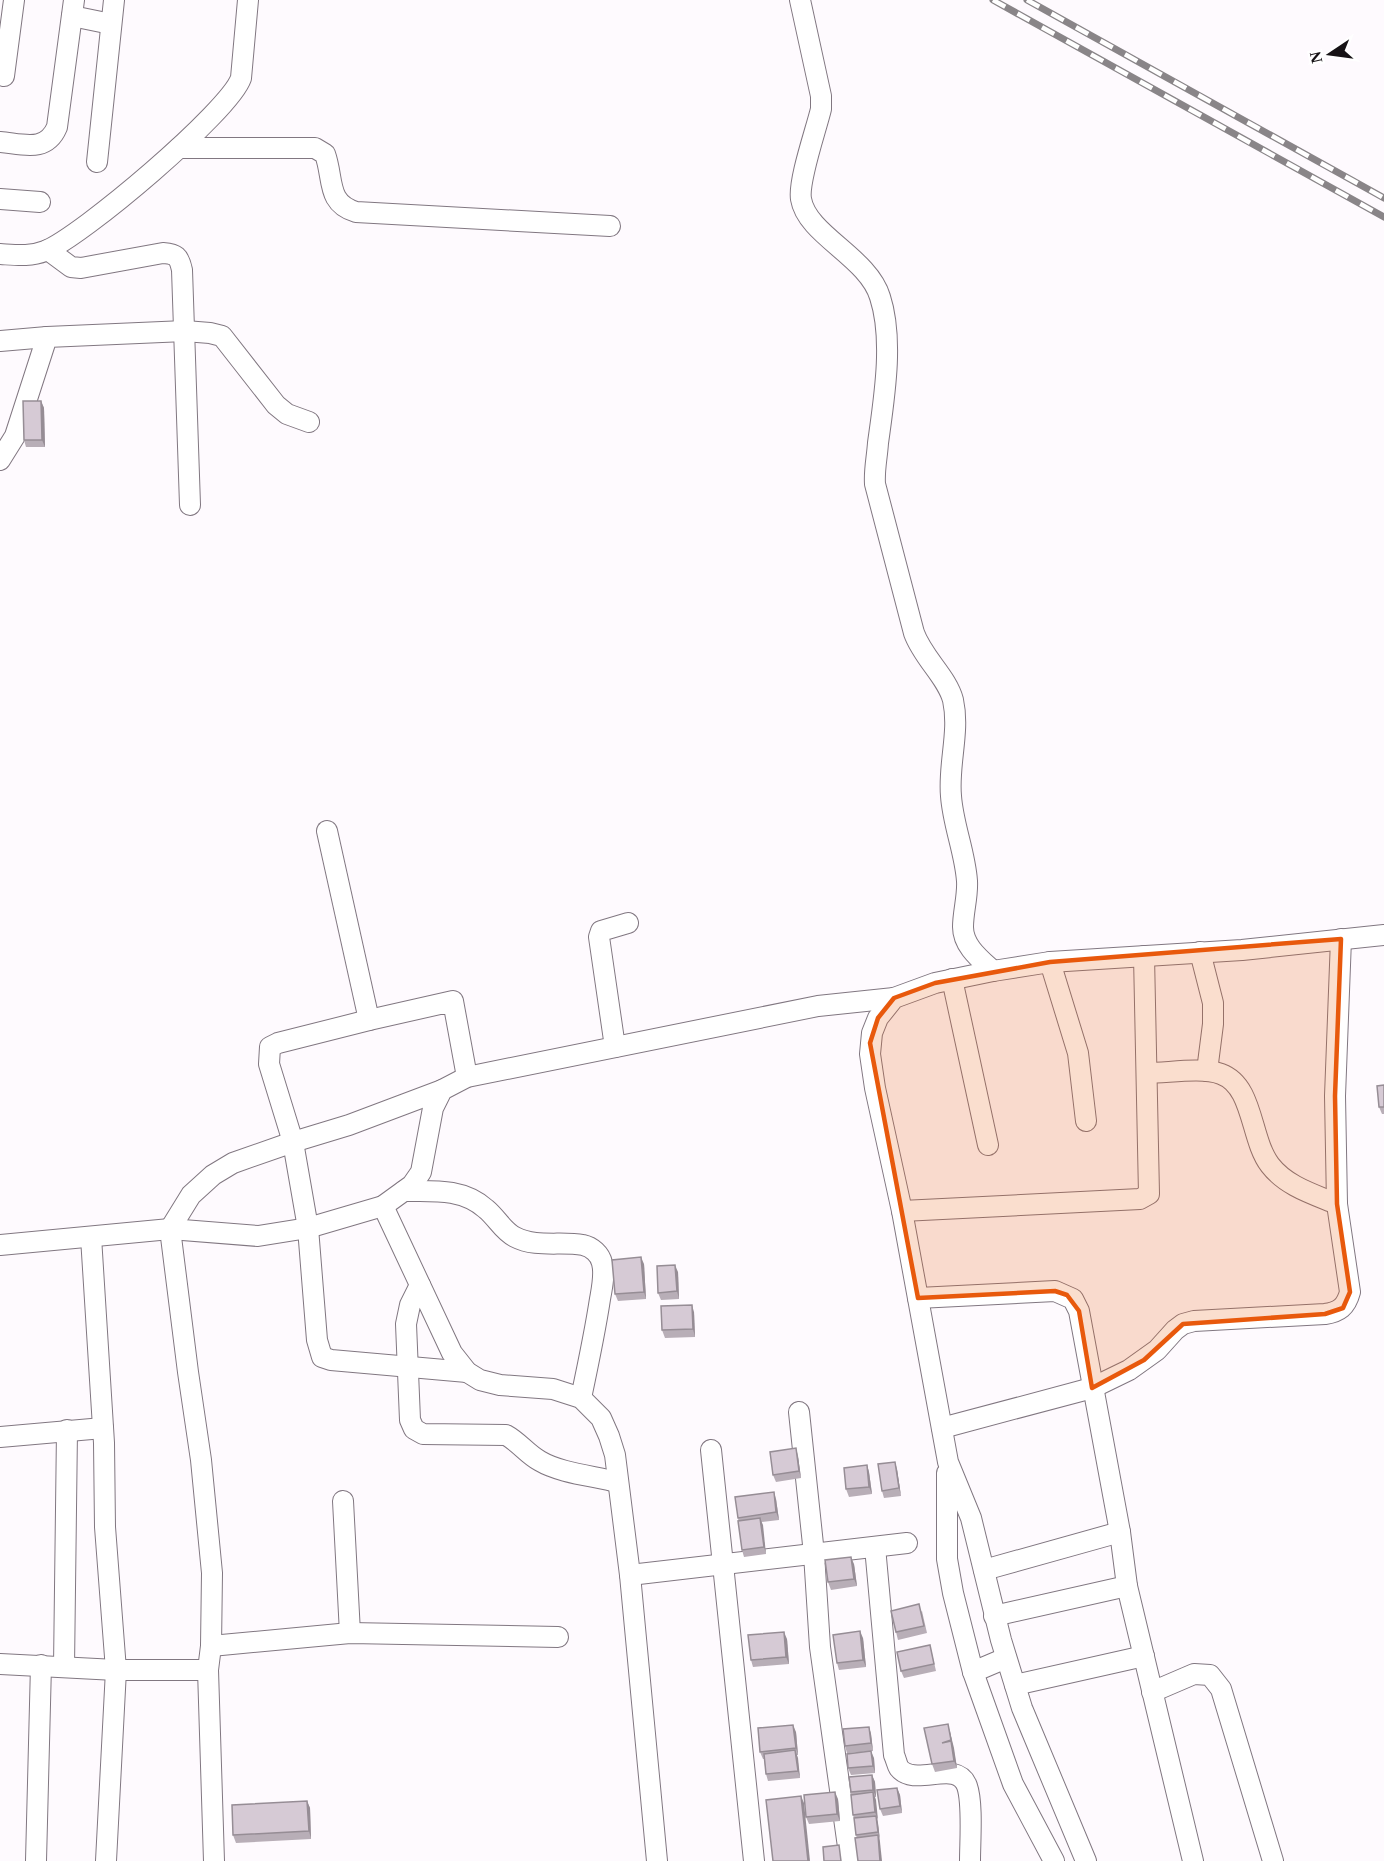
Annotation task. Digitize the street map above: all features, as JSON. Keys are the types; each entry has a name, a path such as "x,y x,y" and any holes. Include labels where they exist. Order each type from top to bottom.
{"street":[{"path":"4,76 14,0"},
{"path":"97,162 114,0"},
{"path":"0,254 33,255 48,250 94,220 179,148 224,104 238,87 241,78 248,0"},
{"path":"801,0 821,96 820,109 801,183 800,198 814,224 860,265 880,296 885,318 886,356 874,484 919,647 947,686 953,700 954,739 951,793 954,821 967,881 963,927 968,945 993,970"},
{"path":"0,142 37,145 47,142 53,136 57,128 73,8 111,24"},
{"path":"179,148 315,148 325,154 336,201 345,209 356,212 610,226"},
{"path":"0,199 40,202"},
{"path":"48,250 71,267 81,268 163,253 175,254 180,259 183,270 190,505"},
{"path":"0,341 185,331 222,336 276,405 286,414 309,422"},
{"path":"0,460 15,436 47,337"},
{"path":"327,831 369,1020"},
{"path":"615,1047 599,937 602,931 628,923"},
{"path":"214,1861 208,1670 211,1646 212,1573 201,1460 170,1229 191,1195 213,1175 233,1163 349,1125 442,1090 467,1077 818,1006 894,998 935,983 993,970 1050,962 1200,952 1384,935"},
{"path":"942,1428 1092,1388 1144,1360 1183,1324 1194,1321 1324,1314 1343,1308 1350,1292 1337,1204 1335,1096 1341,939"},
{"path":"1200,952 1213,1003 1213,1024 1207,1071"},
{"path":"902,1211 1140,1199 1149,1194 1144,956"},
{"path":"1050,962 1078,1053 1086,1121"},
{"path":"952,979 988,1145"},
{"path":"894,998 878,1018 872,1033 870,1054 902,1211 948,1462 947,1559 953,1593 973,1672 1012,1784 1054,1861"},
{"path":"467,1077 453,1002 369,1020 270,1047 269,1064 293,1142 308,1228 317,1340 322,1357 331,1360 467,1372"},
{"path":"1147,1073 1207,1071 1222,1074 1236,1083 1245,1097 1257,1142 1269,1164 1283,1178 1337,1204"},
{"path":"0,1245 170,1229 258,1236 308,1228 383,1206 412,1185 421,1172 433,1108 442,1090"},
{"path":"404,1191 455,1192 473,1199 510,1234 519,1239 584,1245 599,1256 603,1264 603,1280 581,1398"},
{"path":"383,1206 452,1353 467,1372 480,1380 500,1385 554,1389 581,1398 600,1418 609,1436 615,1455 630,1575 657,1861"},
{"path":"91,1237 104,1428 105,1527 116,1670 106,1861"},
{"path":"420,1285 410,1305 406,1324 410,1420 414,1429 423,1434 506,1435 547,1465 617,1482"},
{"path":"918,1298 1055,1291 1067,1294 1080,1311 1092,1388 1120,1532 1127,1586 1193,1861"},
{"path":"799,1412 814,1554 820,1647 850,1861"},
{"path":"0,1437 104,1428"},
{"path":"64,1666 68,1430"},
{"path":"711,1450 754,1861"},
{"path":"948,1462 971,1518 994,1616 1015,1685 1040,1753 1086,1861"},
{"path":"343,1501 350,1633"},
{"path":"984,1570 1120,1532"},
{"path":"630,1575 907,1543"},
{"path":"875,1547 894,1755 899,1768 908,1774 951,1773 962,1777 967,1785 969,1798 970,1861"},
{"path":"994,1616 1127,1586"},
{"path":"211,1646 350,1633 558,1637"},
{"path":"1015,1685 1144,1656"},
{"path":"973,1672 1006,1658"},
{"path":"0,1664 116,1670 208,1670"},
{"path":"36,1861 41,1665"},
{"path":"1152,1692 1194,1674 1210,1675 1216,1680 1221,1689 1273,1861"}],"highlighted area":[{"path":"1341,939 1335,1096 1337,1204 1350,1292 1343,1308 1325,1314 1183,1324 1144,1360 1092,1388 1079,1311 1067,1295 1055,1291 918,1298 870,1043 878,1018 894,998 935,983 1050,962"}],"building":[{"path":"23,401 41,401 42,440 24,440"},
{"path":"1384,1085 1384,1107 1379,1107 1377,1086"},
{"path":"641,1257 644,1292 615,1294 612,1260"},
{"path":"675,1265 677,1291 658,1293 657,1266"},
{"path":"692,1305 693,1329 662,1330 661,1306"},
{"path":"796,1448 799,1471 773,1475 770,1452"},
{"path":"895,1462 899,1488 882,1491 878,1464"},
{"path":"867,1465 869,1487 846,1489 844,1468"},
{"path":"774,1492 776,1512 738,1518 735,1497"},
{"path":"760,1518 764,1547 742,1550 738,1521"},
{"path":"851,1557 854,1579 828,1582 825,1560"},
{"path":"919,1604 924,1626 896,1632 891,1611"},
{"path":"860,1631 863,1660 837,1663 833,1635"},
{"path":"784,1632 786,1657 751,1660 748,1635"},
{"path":"930,1645 934,1664 901,1671 897,1652"},
{"path":"948,1724 951,1740 942,1743 951,1741 954,1761 932,1764 924,1728"},
{"path":"793,1725 796,1748 760,1752 758,1728"},
{"path":"869,1727 871,1743 845,1746 843,1729"},
{"path":"795,1750 798,1771 766,1774 764,1754"},
{"path":"871,1751 873,1766 848,1768 847,1754"},
{"path":"872,1775 873,1790 851,1792 849,1777"},
{"path":"897,1788 900,1806 880,1809 877,1790"},
{"path":"835,1792 837,1814 806,1817 804,1795"},
{"path":"873,1792 875,1812 853,1815 851,1795"},
{"path":"801,1796 808,1861 773,1861 766,1800"},
{"path":"307,1801 309,1831 233,1835 232,1805"},
{"path":"876,1816 878,1832 856,1835 854,1818"},
{"path":"878,1835 880,1861 858,1861 855,1838"},
{"path":"839,1845 841,1861 824,1861 823,1847"}],"railway":[{"path":"993,0 1384,217"},
{"path":"1027,0 1384,198"}]}
